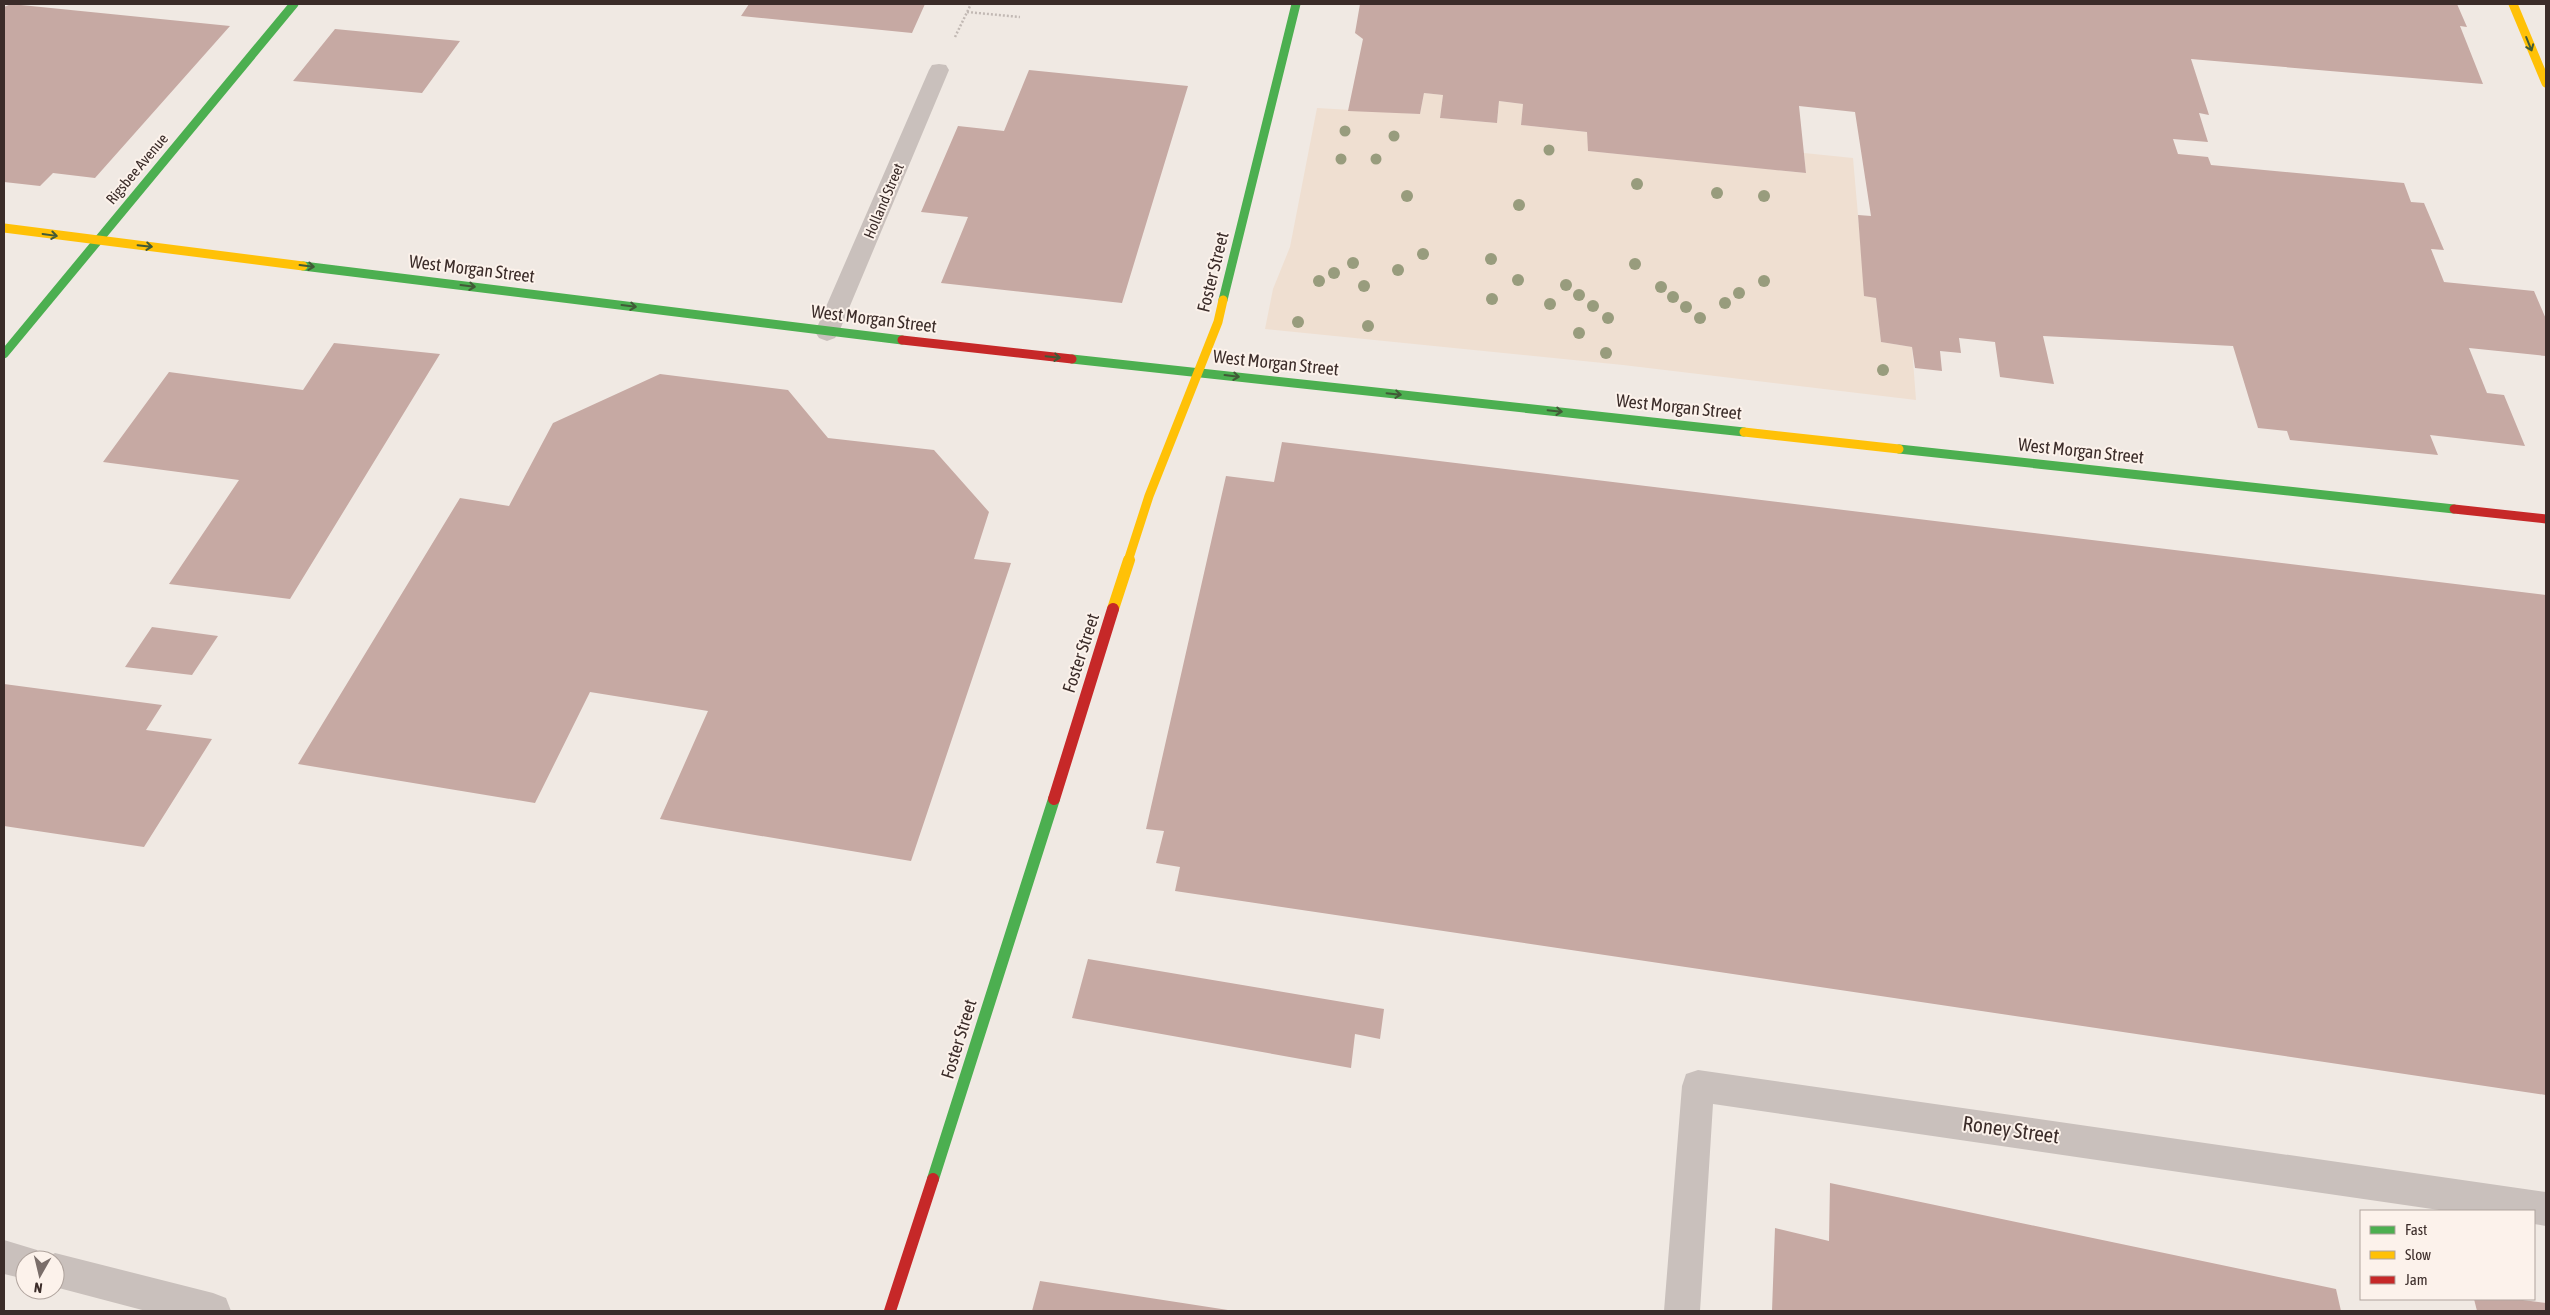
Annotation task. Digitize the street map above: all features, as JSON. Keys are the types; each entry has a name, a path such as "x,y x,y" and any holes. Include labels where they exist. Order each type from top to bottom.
{"main road":[{"name":"Rigsbee Avenue","path":"4,354 294,4"},
{"name":"Foster Street","path":"890,1311 946,1141 1149,496 1200,372 1218,322 1296,4"},
{"path":"2513,4 2546,84"},
{"name":"West Morgan Street","path":"4,228 827,332 2546,519"}],"street":[{"name":"Holland Street","path":"827,332 939,70"},
{"name":"Roney Street","path":"1682,1311 1698,1086 2546,1209"},
{"path":"65,1273 213,1311"}],"path":[{"path":"967,12 1020,17"}],"shaded area":[{"path":"1424,93 1443,95 1440,118 1497,123 1499,101 1523,104 1521,125 1587,132 1589,151 1806,173 1804,153 1853,158 1862,261 1876,298 1881,342 1912,347 1916,400 1623,365 1265,329 1273,289 1290,247 1317,108 1420,114"}],"building":[{"path":"11,4 230,26 95,178 53,173 40,186 4,182 4,7"},
{"path":"749,4 925,4 912,33 741,16"},
{"path":"1360,4 2457,4 2467,27 2460,26 2483,84 2191,59 2209,115 2199,113 2208,142 2173,139 2178,154 2208,157 2211,165 2404,183 2411,202 2424,203 2444,250 2431,249 2444,282 2534,291 2546,319 2546,356 2469,348 2487,393 2504,395 2525,446 2430,435 2438,455 2290,440 2287,431 2258,428 2233,346 2043,336 2054,384 2000,377 1995,342 1959,338 1961,353 1940,351 1942,371 1915,368 1912,347 1881,342 1876,298 1864,296 1858,215 1871,216 1855,112 1799,106 1806,173 1588,151 1587,132 1521,125 1523,104 1499,101 1497,123 1440,118 1443,95 1424,93 1420,114 1348,111 1363,39 1355,33"},
{"path":"335,29 460,41 422,93 293,81"},
{"path":"1029,70 1188,86 1122,303 941,283 968,217 921,212 958,126 1004,131"},
{"path":"334,343 440,354 290,599 169,584 239,480 103,462 169,372 303,390"},
{"path":"660,374 788,390 828,438 934,450 989,512 974,559 1011,563 911,861 660,819 708,711 590,692 535,803 298,764 460,498 509,506 553,423"},
{"path":"1282,442 2546,595 2546,1095 1175,891 1180,867 1156,863 1164,831 1146,829 1226,476 1274,482"},
{"path":"152,627 218,636 192,675 125,667"},
{"path":"4,684 162,705 146,730 212,739 144,847 4,826"},
{"path":"1088,959 1384,1009 1380,1039 1355,1034 1351,1068 1072,1018"},
{"path":"1830,1183 2336,1289 2341,1311 1772,1311 1775,1228 1829,1241"},
{"path":"1040,1281 1228,1310 1228,1311 1032,1311"},
{"path":"2474,1300 2523,1300 2546,1303 2546,1311 2477,1311"}],"traffic: fast":[{"path":"4,354 294,4"},
{"path":"1223,300 1296,4"},
{"path":"303,266 902,340"},
{"path":"1072,359 1744,432"},
{"path":"1899,449 2454,509"},
{"path":"933,1179 1054,799"}],"traffic: slow":[{"path":"2513,4 2546,83"},
{"path":"4,228 303,266"},
{"path":"1113,609 1149,496 1218,322 1223,300"},
{"path":"1744,432 1899,449"}],"traffic: jam":[{"path":"902,340 1072,359"},
{"path":"2454,509 2546,519"},
{"path":"1054,799 1113,609"},
{"path":"890,1311 933,1179"}]}
